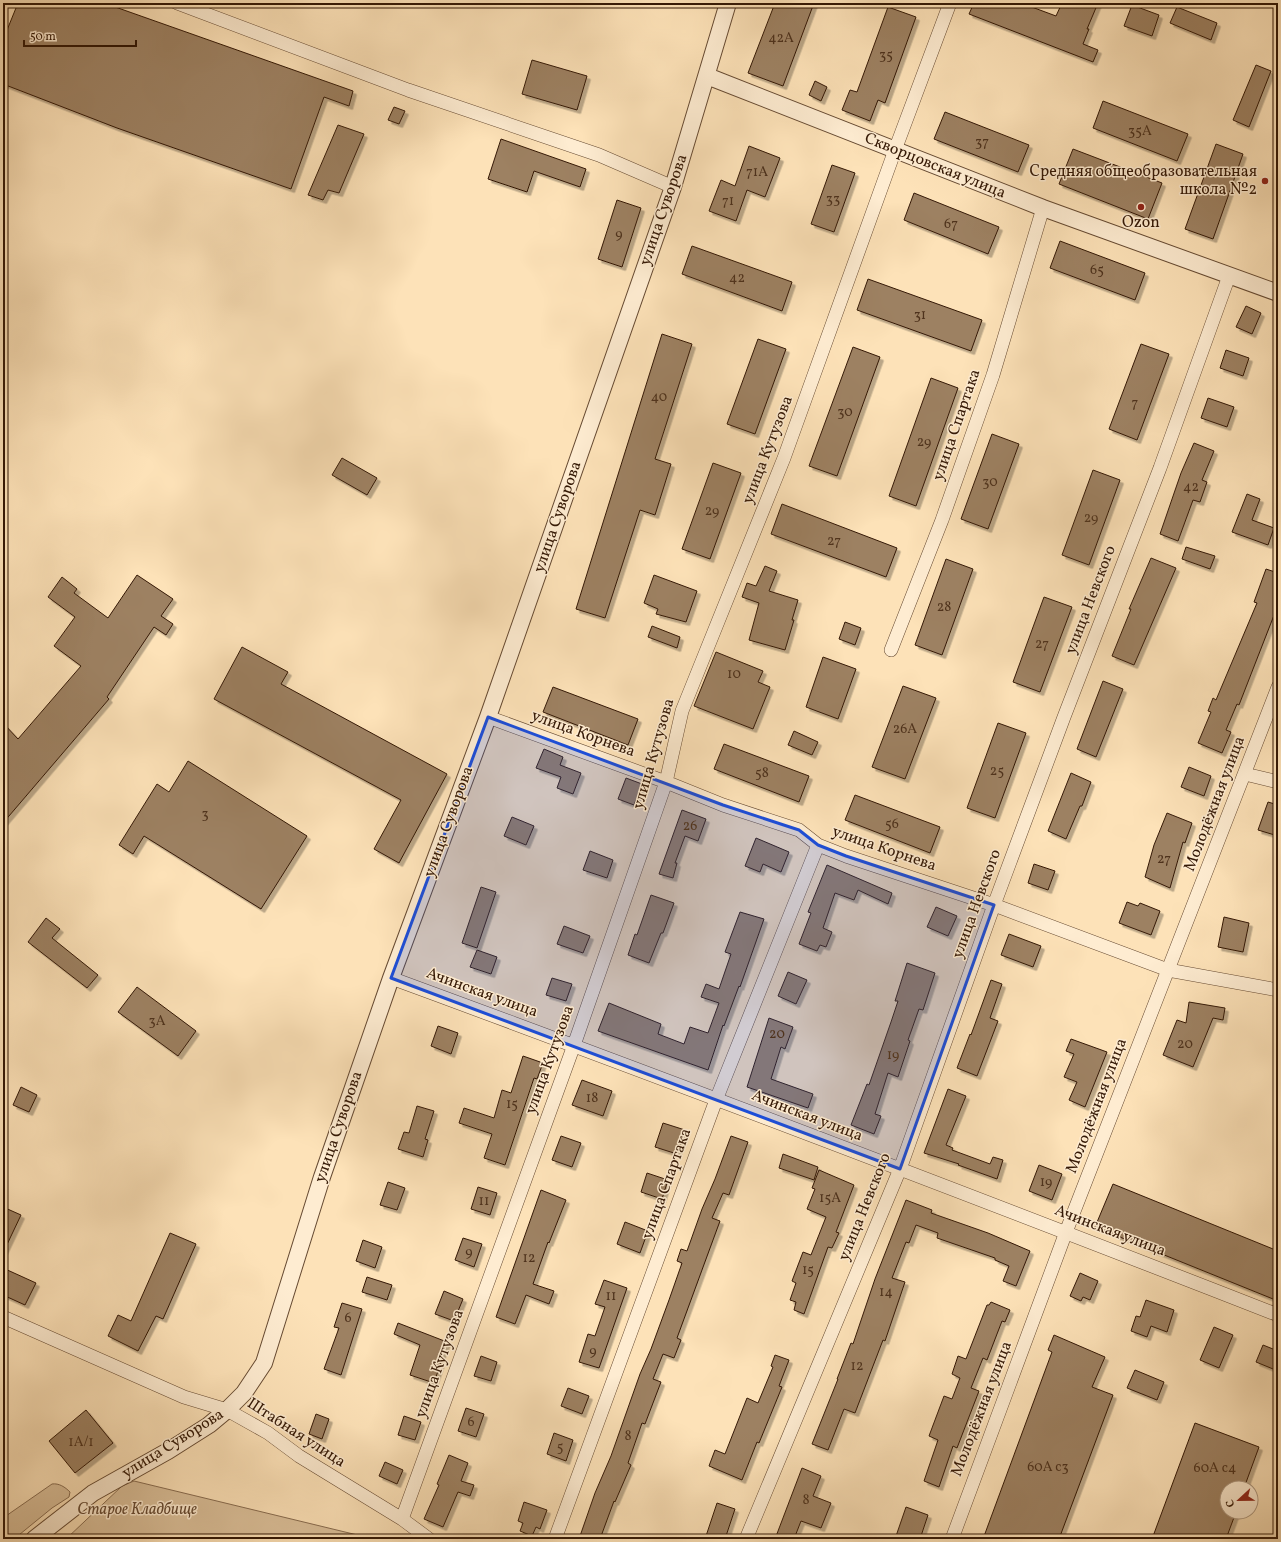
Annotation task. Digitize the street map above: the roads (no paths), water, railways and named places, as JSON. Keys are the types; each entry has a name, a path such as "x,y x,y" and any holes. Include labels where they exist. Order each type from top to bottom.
{"street":[{"path":"177,3 408,90 600,155 673,187"},
{"name":"улица Суворова","path":"34,1539 93,1493 168,1451 209,1425 244,1393 264,1363 322,1177 391,978 488,717 673,187 728,3"},
{"name":"улица Кутузова","path":"402,1519 574,1045 666,782 682,711 784,458 895,150 950,3"},
{"name":"Скворцовская улица","path":"707,76 1043,208 1278,293"},
{"name":"улица Спартака","path":"891,650 942,520 993,375 1043,208"},
{"name":"улица Невского","path":"746,1539 900,1169 994,904 1160,468 1229,276"},
{"name":"Молодёжная улица","path":"952,1539 1066,1232 1278,688"},
{"name":"улица Корнева","path":"488,717 666,782 723,805 799,830 818,845 846,856 994,904 1168,970 1278,990"},
{"path":"1245,774 1278,782"},
{"name":"улица Спартака","path":"555,1539 716,1100 818,845"},
{"name":"Ачинская улица","path":"391,978 574,1045 1066,1232 1278,1315"},
{"name":"Штабная улица","path":"3,1317 184,1397 227,1410 268,1433 299,1456 402,1519 429,1539"}],"place":[{"name":"Средняя общеобразовательная школа №2","path":"1265,181"},
{"name":"Ozon","path":"1141,207"}],"park label":[{"name":"Старое Кладбище","path":"137,1510"}]}
